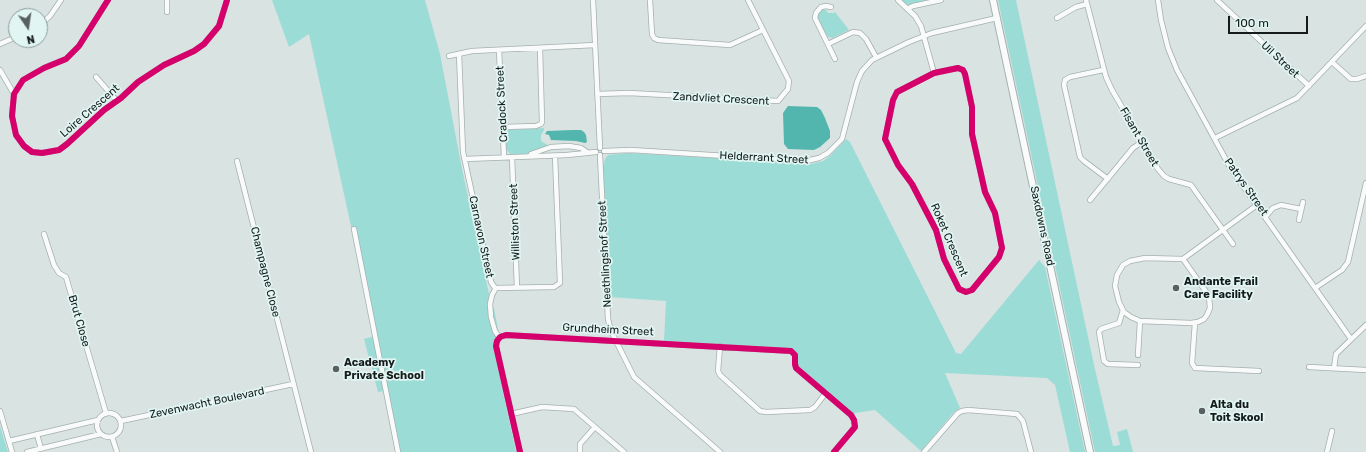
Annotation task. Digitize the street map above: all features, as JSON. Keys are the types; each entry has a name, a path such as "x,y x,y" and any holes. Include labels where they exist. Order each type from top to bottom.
{"street":[{"path":"48,18 61,0"},
{"path":"0,70 14,94 23,80 44,68 66,59 79,46 108,0"},
{"path":"167,0 167,12"},
{"name":"Loire Crescent","path":"14,94 12,116 16,135 24,146 32,152 42,153 59,150 104,110 153,71 194,51 204,44 218,26 227,0"},
{"name":"Neethlingshof Street","path":"593,0 608,319 611,332 634,377 720,452"},
{"path":"650,0 652,34 654,38 660,41 730,45 763,30"},
{"name":"Zandvliet Crescent","path":"597,94 629,93 774,102 778,101 788,89 789,83 748,0"},
{"path":"898,0 918,20 934,73"},
{"path":"907,9 913,6 941,0"},
{"name":"Saxdowns Road","path":"993,0 1090,452"},
{"name":"Patrys Street","path":"1158,0 1168,48 1177,70 1231,169 1266,216 1351,339"},
{"name":"Uil Street","path":"1217,0 1309,86"},
{"path":"1057,18 1087,2"},
{"name":"Fisant Street","path":"1087,2 1103,70 1112,90 1160,173 1169,179 1191,185 1233,244"},
{"path":"831,7 821,7 815,16 816,21 835,59"},
{"name":"Helderrant Street","path":"527,156 555,156 587,152 631,150 806,161 819,158 828,153 842,139 859,76 865,67 876,57 937,31 997,18"},
{"path":"1215,138 1300,96 1366,26"},
{"path":"828,44 853,32 860,33 866,39 876,57"},
{"path":"449,56 472,52 595,45"},
{"path":"503,127 538,126 542,122 540,48"},
{"name":"Cradock Street","path":"499,50 504,157"},
{"name":"Carnavon Street","path":"459,54 464,159 491,282 496,288 554,287 561,281 555,156"},
{"path":"1332,62 1351,79 1366,76"},
{"name":"Roket Crescent","path":"958,68 964,72 972,108 972,134 985,192 995,213 1002,246 1002,251 999,256 972,290 968,292 963,292 960,289 944,259 936,230 912,184 898,165 886,139 895,94 900,89 934,73 958,68"},
{"path":"1103,70 1070,77 1065,80 1064,85 1080,155 1084,161 1108,179"},
{"path":"96,77 117,100"},
{"path":"1090,200 1133,148 1142,142"},
{"path":"464,159 527,156 551,147 576,146 587,152"},
{"path":"576,146 576,154"},
{"name":"Williston Street","path":"512,157 517,288"},
{"name":"Champagne Close","path":"237,161 311,452"},
{"path":"1316,288 1342,270 1348,262 1366,183"},
{"path":"1299,220 1303,202"},
{"path":"1184,259 1211,300 1207,315 1201,321 1195,323 1140,321 1131,317 1123,310 1116,286 1117,274 1123,265 1130,261 1145,258 1184,259 1257,205"},
{"path":"1266,216 1273,208 1281,205 1301,209"},
{"path":"354,229 398,452"},
{"name":"Brut Close","path":"44,234 54,265 59,273 66,277 106,413"},
{"path":"496,288 492,294 490,304 491,317 495,331 500,337 496,346 520,452"},
{"path":"1123,310 1119,323 1101,329 1099,332 1104,361 1108,364 1138,365"},
{"path":"1138,355 1140,321"},
{"path":"1195,323 1192,363 1195,368 1259,371"},
{"path":"1334,368 1336,354 1366,325"},
{"name":"Grundheim Street","path":"500,337 506,335 789,350 794,353 796,368 825,394"},
{"path":"720,346 718,371 721,377 760,411 810,410 815,407 825,394 851,415 855,422 855,427 834,452"},
{"path":"1309,367 1366,370"},
{"name":"Zevenwacht Boulevard","path":"121,421 293,384"},
{"path":"511,414 542,407 572,408 624,452"},
{"path":"924,452 958,413 968,410 1017,414 1022,418 1031,452"},
{"path":"0,411 12,452"},
{"path":"106,413 112,413 121,421 121,429 116,436 108,438 101,434 97,428 98,420 106,413"},
{"path":"9,441 98,420"},
{"path":"580,452 580,444 595,427"},
{"path":"1327,452 1332,431"},
{"path":"37,434 41,449"},
{"path":"28,452 101,434"},
{"path":"112,437 117,452"}],"shaded area":[{"path":"272,0 425,0 440,54 462,169 492,308 494,308 499,335 493,345 516,452 397,452 385,391 378,392 364,339 375,336 309,34 289,47"},
{"path":"901,0 925,0 923,2 908,5"},
{"path":"998,0 1016,0 1094,365 1113,446 1120,445 1117,432 1127,429 1133,452 1095,452"},
{"path":"822,9 826,10 828,13 835,12 849,30 833,38 828,37 817,19 817,14"},
{"path":"788,106 817,107 821,110 830,131 830,138 814,150 788,149 784,144 783,113"},
{"path":"544,128 541,135 541,141 549,146 527,154 510,154 506,149 505,133 507,130"},
{"path":"581,130 586,135 587,142 585,143 576,141 551,140 549,135 545,134 547,131"},
{"path":"846,139 850,142 956,353 961,354 1039,260 1045,267 1085,452 1070,452 1055,385 1047,378 945,373 960,408 954,412 921,451 875,410 855,413 854,415 799,367 797,363 797,354 793,349 664,341 666,301 610,297 603,167 605,159 608,155 629,153 811,164 823,161"},
{"path":"0,426 8,452 0,452"}],"cycle path":[{"path":"108,0 79,46 66,59 44,68 23,80 14,94 12,116 16,135 24,146 32,152 42,153 59,150 138,82 164,65 194,51 204,44 219,26 227,0"},
{"path":"958,68 963,70 965,74 972,107 972,134 985,192 995,213 1002,248 999,257 972,290 966,292 959,289 944,259 936,230 912,184 898,165 885,139 893,100 897,92 934,73 958,68"},
{"path":"520,452 496,346 500,337 506,335 791,351 795,355 796,368 851,415 854,420 855,427 834,452"}],"place":[{"name":"Andante Frail Care Facility","path":"1176,288"},
{"name":"Academy Private School","path":"336,369"},
{"name":"Alta du Toit Skool","path":"1202,411"}]}
